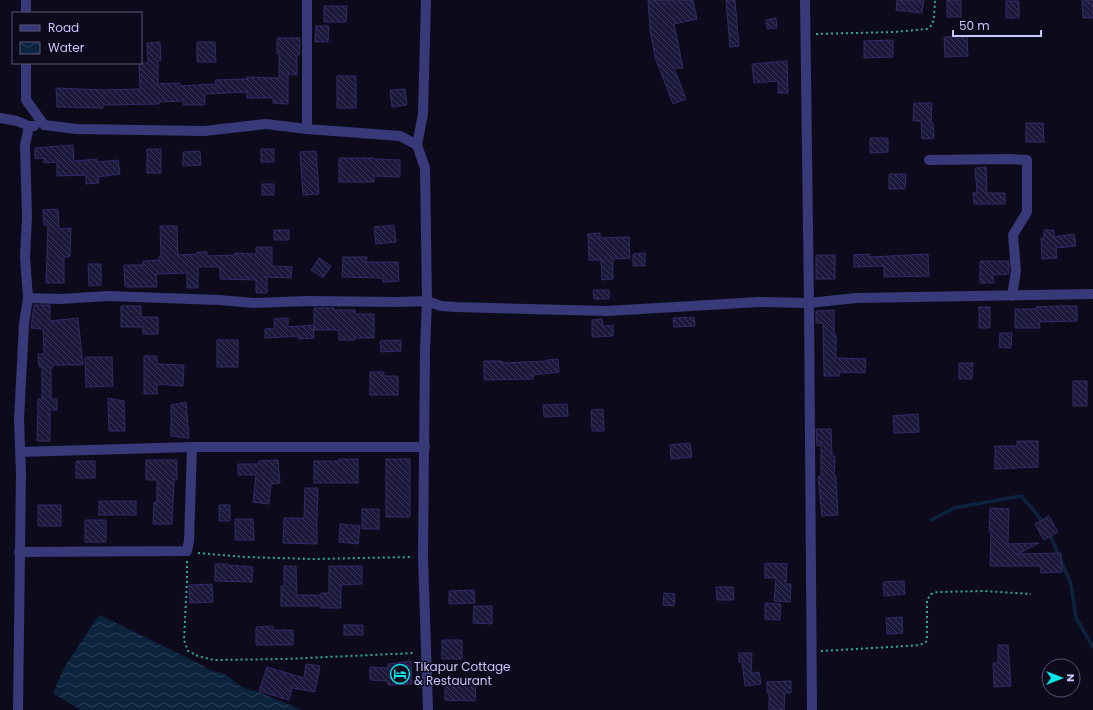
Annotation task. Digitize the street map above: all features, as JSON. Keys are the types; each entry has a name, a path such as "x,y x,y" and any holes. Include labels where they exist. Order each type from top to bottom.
{"street":[{"path":"26,0 26,12"},
{"path":"307,0 307,129"},
{"path":"426,0 423,114 417,145 425,168 427,301 425,350 423,557 428,710"},
{"path":"805,0 812,710"},
{"path":"26,64 26,100 44,125"},
{"path":"0,118 17,121 29,126 44,125 77,129 204,132 266,124 307,129 400,136 417,145"},
{"path":"18,710 19,420 24,324 28,298 25,257 27,217 25,145 29,126"},
{"path":"929,160 1010,158 1027,160 1027,212 1013,235 1016,271 1012,296"},
{"path":"28,298 60,299 108,296 219,300 254,303 308,301 427,301 441,306 456,307 607,311 759,302 809,303 856,298 1093,294"},
{"path":"20,452 192,447 425,446"},
{"path":"19,552 187,551 189,541 192,447"}],"path":[{"path":"805,35 894,32 926,29 932,25 935,0"},
{"path":"423,557 297,558 205,554 187,551 184,640 188,651 198,656 214,660 284,659 426,653"},
{"path":"812,652 832,649 920,645 926,642 927,638 927,600 931,594 937,592 1031,594"}],"water":[{"path":"99,615 177,652 212,671 223,673 242,687 256,691 302,710 81,710 53,693 64,668"}],"building":[{"path":"648,0 693,0 697,19 674,24 683,68 674,68 686,99 673,104 655,57 650,29"},
{"path":"726,0 735,0 739,46 730,47"},
{"path":"897,0 924,0 922,13 896,10"},
{"path":"947,0 961,0 961,17 947,17"},
{"path":"1082,0 1093,0 1093,18 1083,18"},
{"path":"1006,1 1019,1 1019,18 1006,18"},
{"path":"324,6 347,6 346,22 324,22"},
{"path":"776,18 777,28 767,29 766,20"},
{"path":"316,26 329,26 328,42 315,42"},
{"path":"967,36 968,56 945,57 944,37"},
{"path":"277,38 300,38 299,55 297,55 297,75 288,74 288,104 273,103 273,98 247,98 247,92 205,94 205,105 183,105 183,101 159,102 159,104 103,105 103,108 57,107 56,88 103,90 140,89 139,64 148,63 147,43 160,42 161,60 158,61 158,84 180,83 180,86 216,84 215,80 247,79 247,77 279,78 279,54 277,54"},
{"path":"893,40 893,57 864,58 864,41"},
{"path":"197,42 215,42 216,62 197,62"},
{"path":"787,61 788,93 778,93 778,81 754,83 752,64"},
{"path":"337,76 356,76 356,108 337,108"},
{"path":"405,89 407,105 392,107 390,90"},
{"path":"914,103 932,103 931,123 933,123 934,138 922,139 921,121 913,121"},
{"path":"1026,123 1043,123 1044,142 1026,142"},
{"path":"870,138 888,138 888,152 870,153"},
{"path":"73,145 74,161 97,159 97,162 118,160 120,174 98,177 99,183 86,184 86,175 57,176 57,162 44,163 44,158 35,159 35,148"},
{"path":"147,149 161,149 161,173 147,173"},
{"path":"261,149 274,149 274,162 261,162"},
{"path":"200,151 201,165 183,166 183,152"},
{"path":"316,151 319,194 303,195 300,152"},
{"path":"339,158 400,160 400,177 374,176 374,182 339,182"},
{"path":"986,167 987,193 1005,193 1005,204 974,204 973,193 977,193 975,168"},
{"path":"889,174 906,174 905,189 889,189"},
{"path":"262,184 274,184 274,195 262,195"},
{"path":"58,209 59,229 71,228 70,257 64,257 64,283 46,283 48,225 44,225 43,210"},
{"path":"394,225 396,242 376,244 374,227"},
{"path":"160,226 177,226 178,255 197,254 197,252 207,252 207,256 235,255 235,253 256,254 256,247 272,247 272,266 292,267 291,278 267,277 267,293 256,293 256,280 220,279 220,267 198,267 198,288 187,288 187,273 156,274 157,287 125,287 124,265 143,265 143,261 159,260 159,256 161,256"},
{"path":"274,230 289,230 289,240 274,240"},
{"path":"1044,230 1054,230 1054,237 1074,234 1076,246 1056,248 1057,258 1042,259 1041,238 1044,238"},
{"path":"600,233 600,238 629,237 630,258 613,259 613,279 602,280 601,260 589,260 588,234"},
{"path":"645,253 645,266 633,266 633,254"},
{"path":"870,254 870,257 928,254 929,276 884,277 884,266 854,267 854,255"},
{"path":"816,255 835,255 835,279 816,279"},
{"path":"343,257 367,257 366,262 398,262 399,281 383,282 383,278 342,277"},
{"path":"319,258 331,266 323,278 311,270"},
{"path":"980,261 1009,261 1009,274 993,275 994,283 980,283"},
{"path":"88,264 101,264 101,285 89,286"},
{"path":"593,290 609,290 609,299 594,299"},
{"path":"34,305 50,305 50,321 78,318 83,365 53,365 53,367 51,367 51,399 57,399 57,410 50,410 50,441 37,441 38,399 42,399 42,367 39,367 38,354 44,354 43,329 31,328"},
{"path":"121,306 141,306 141,317 158,317 158,334 143,334 143,327 121,327"},
{"path":"1077,306 1077,321 1039,322 1040,328 1015,328 1015,309 1036,309 1036,307"},
{"path":"979,307 990,307 990,328 979,328"},
{"path":"314,308 355,310 355,314 374,314 374,338 339,340 339,330 314,330"},
{"path":"834,310 836,358 866,359 865,373 839,372 839,376 824,376 823,323 816,323 816,311"},
{"path":"694,317 695,326 674,327 673,318"},
{"path":"288,318 288,327 313,325 314,338 298,339 298,336 265,338 265,329 275,328 274,319"},
{"path":"602,319 603,326 613,325 613,336 592,337 592,320"},
{"path":"1000,333 1012,333 1011,348 999,347"},
{"path":"217,340 238,340 238,367 217,367"},
{"path":"401,340 401,351 381,352 380,341"},
{"path":"144,356 157,356 157,364 184,365 183,386 157,384 157,394 144,394"},
{"path":"85,357 112,357 113,386 86,387"},
{"path":"558,359 559,372 533,375 533,379 484,380 484,361 502,361 502,363 547,361"},
{"path":"959,363 973,363 972,379 959,379"},
{"path":"370,372 384,372 384,376 398,376 398,395 370,395"},
{"path":"1073,381 1087,381 1087,406 1073,406"},
{"path":"108,398 124,401 125,431 109,431"},
{"path":"186,402 189,438 171,436 171,405"},
{"path":"567,404 568,416 544,417 543,405"},
{"path":"603,409 604,431 592,431 591,410"},
{"path":"918,414 919,432 894,433 893,416"},
{"path":"816,429 831,429 832,456 835,456 834,476 836,476 838,515 822,516 818,477 821,476 821,445 817,446"},
{"path":"1017,441 1038,441 1038,467 995,469 995,446 1017,446"},
{"path":"690,443 692,457 671,459 670,445"},
{"path":"339,459 358,459 358,483 314,483 314,461 339,461"},
{"path":"386,459 410,459 410,517 386,517"},
{"path":"146,460 177,460 177,480 174,480 172,524 153,524 154,502 157,503 157,480 146,480"},
{"path":"278,460 280,483 271,484 269,504 253,502 256,475 238,475 238,464 259,464 259,461"},
{"path":"76,461 95,461 95,478 76,478"},
{"path":"305,488 318,488 317,544 283,543 284,518 304,518"},
{"path":"99,501 136,501 136,515 99,515"},
{"path":"38,505 61,505 61,526 38,526"},
{"path":"219,505 230,505 230,521 219,521"},
{"path":"990,508 1009,509 1008,544 1039,543 1018,554 1061,553 1062,572 1041,573 1040,566 990,566"},
{"path":"362,509 379,509 379,529 362,529"},
{"path":"1049,516 1058,532 1044,540 1035,524"},
{"path":"235,519 253,519 254,540 235,540"},
{"path":"85,520 106,520 106,542 85,542"},
{"path":"340,524 360,526 358,544 339,542"},
{"path":"765,563 787,564 786,584 791,584 790,602 774,601 776,578 765,578"},
{"path":"215,564 253,567 252,582 215,581"},
{"path":"284,566 296,566 297,595 321,595 321,593 329,593 329,566 362,566 362,584 341,585 341,608 321,608 321,606 281,606 281,586 284,586"},
{"path":"904,581 905,594 884,596 883,582"},
{"path":"212,584 213,602 190,603 189,585"},
{"path":"716,587 733,587 734,600 717,600"},
{"path":"474,590 475,603 449,604 449,591"},
{"path":"664,593 675,594 674,606 663,605"},
{"path":"765,603 781,604 780,620 765,619"},
{"path":"474,606 492,606 492,624 473,623"},
{"path":"902,617 903,633 887,634 886,618"},
{"path":"344,625 363,625 363,635 344,635"},
{"path":"273,626 273,630 293,630 293,645 256,645 256,627"},
{"path":"442,640 462,640 462,659 442,659"},
{"path":"998,645 1008,645 1011,686 994,687 993,663 998,663"},
{"path":"739,653 752,653 751,673 759,672 761,684 745,686 742,662 739,662"},
{"name":"Tikapur Cottage & Restaurant","path":"411,661 412,684 388,685 388,681 370,680 370,667 388,668 388,664"},
{"path":"306,664 320,666 315,692 292,688 289,700 259,691 267,667 304,678"},
{"path":"445,681 476,682 475,701 445,700"},
{"path":"791,681 791,693 785,693 784,710 769,710 769,693 767,693 767,682"}],"waterway":[{"path":"931,520 954,508 1021,496 1044,524"},
{"path":"1049,533 1071,584 1076,618 1093,647"}],"place":[{"name":"Tikapur Cottage & Restaurant","path":"400,674"}]}
